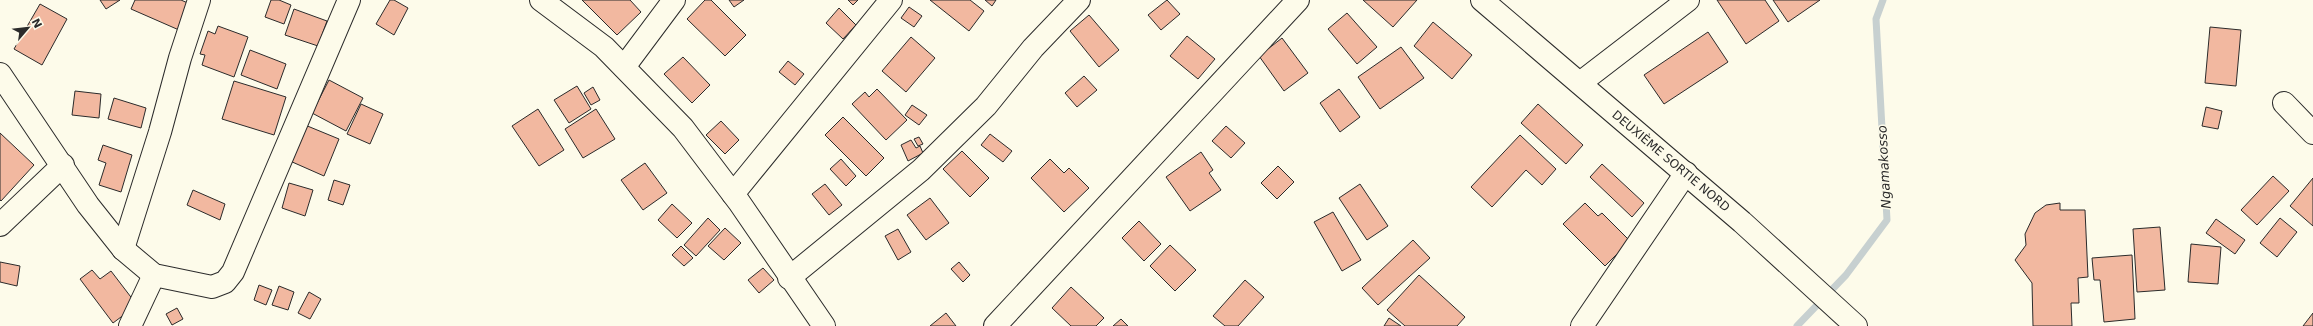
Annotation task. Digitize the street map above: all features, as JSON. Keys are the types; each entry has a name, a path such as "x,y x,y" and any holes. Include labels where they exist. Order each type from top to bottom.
{"street":[{"path":"123,249 160,132 180,58 199,0"},
{"path":"0,74 63,165 88,205 123,249 154,274 212,287 225,282 233,272 349,0"},
{"path":"541,0 604,47 683,128 733,194 789,278 824,326"},
{"path":"624,67 674,0"},
{"path":"733,194 891,0"},
{"path":"789,278 921,170 986,106 1033,48 1079,0"},
{"path":"995,326 1298,0"},
{"name":"DEUXIÈME SORTIE NORD","path":"1482,0 1686,173 1808,281 1856,326"},
{"path":"1580,84 1688,0"},
{"path":"2284,103 2313,133"},
{"path":"0,225 63,165"},
{"path":"1582,326 1686,173"},
{"path":"130,326 154,274"}],"building":[{"path":"100,0 120,0 106,9"},
{"path":"135,0 181,0 190,4 179,30 131,9"},
{"path":"271,0 279,0 291,5 284,24 265,17"},
{"path":"390,0 394,0 408,8 394,35 376,24"},
{"path":"582,0 630,0 641,12 617,35"},
{"path":"705,0 711,0 746,35 725,56 687,19"},
{"path":"729,0 744,0 734,7"},
{"path":"848,0 858,0 853,5"},
{"path":"930,0 970,0 984,11 969,31"},
{"path":"985,0 996,0 992,6"},
{"path":"1167,0 1180,14 1161,30 1148,15"},
{"path":"1363,0 1417,0 1393,27"},
{"path":"1717,0 1765,0 1779,21 1746,44"},
{"path":"1773,0 1820,0 1788,22"},
{"path":"40,4 67,19 42,65 14,49"},
{"path":"909,7 922,16 914,27 901,18"},
{"path":"839,8 856,25 843,39 826,23"},
{"path":"294,9 327,21 318,46 285,35"},
{"path":"1347,13 1377,47 1357,64 1328,29"},
{"path":"1089,15 1119,50 1099,67 1070,31"},
{"path":"1433,22 1472,55 1452,79 1414,46"},
{"path":"218,26 248,37 234,77 202,65 205,55 200,54 208,31 215,34"},
{"path":"2210,27 2241,30 2236,86 2205,83"},
{"path":"1708,32 1728,62 1664,104 1644,75"},
{"path":"1187,36 1215,59 1198,79 1170,56"},
{"path":"911,37 935,58 906,92 882,71"},
{"path":"1282,38 1308,73 1284,91 1259,56"},
{"path":"1401,47 1424,78 1380,109 1358,77"},
{"path":"250,50 286,64 277,89 241,75"},
{"path":"683,57 710,85 692,103 664,74"},
{"path":"788,61 804,74 795,85 779,72"},
{"path":"1084,76 1097,90 1077,107 1065,93"},
{"path":"329,80 363,98 346,131 312,113"},
{"path":"234,81 286,97 274,135 222,119"},
{"path":"577,86 591,109 569,123 554,100"},
{"path":"593,87 600,100 591,105 584,93"},
{"path":"877,89 907,120 886,140 852,104 865,92 869,97"},
{"path":"1339,89 1360,117 1340,132 1320,103"},
{"path":"75,91 101,94 99,118 72,115"},
{"path":"114,98 146,108 141,128 108,119"},
{"path":"361,104 383,114 370,144 347,134"},
{"path":"1538,104 1583,145 1566,164 1521,123"},
{"path":"912,105 927,115 919,125 905,115"},
{"path":"2206,107 2222,111 2218,129 2202,126"},
{"path":"538,109 564,150 539,166 512,126"},
{"path":"596,109 615,139 583,158 565,129"},
{"path":"843,117 884,158 866,176 825,135"},
{"path":"721,121 739,140 725,154 706,135"},
{"path":"305,125 339,139 324,176 290,161"},
{"path":"1226,126 1245,143 1231,158 1212,141"},
{"path":"0,133 34,165 1,201 0,200"},
{"path":"990,134 1012,151 1003,162 981,145"},
{"path":"1520,135 1556,169 1542,185 1526,170 1492,207 1471,187"},
{"path":"919,137 923,144 918,146 914,139"},
{"path":"911,140 916,148 920,146 923,153 908,161 901,145"},
{"path":"103,145 132,155 121,192 99,185 106,163 98,160"},
{"path":"962,151 989,178 970,197 943,169"},
{"path":"1201,152 1213,170 1209,173 1221,190 1190,211 1166,177"},
{"path":"841,159 856,176 846,186 830,169"},
{"path":"1050,159 1064,173 1069,168 1089,188 1064,212 1031,178"},
{"path":"645,163 667,193 643,210 621,180"},
{"path":"1602,164 1644,203 1632,217 1590,177"},
{"path":"1278,166 1294,182 1277,199 1261,183"},
{"path":"2273,176 2289,191 2257,225 2241,210"},
{"path":"2313,178 2313,226 2290,206"},
{"path":"334,180 350,185 343,205 328,200"},
{"path":"289,183 313,190 305,216 282,208"},
{"path":"825,184 842,205 829,215 812,194"},
{"path":"1360,184 1388,226 1367,240 1339,198"},
{"path":"193,190 225,204 220,220 187,205"},
{"path":"930,198 949,223 926,240 907,215"},
{"path":"1585,203 1598,216 1602,213 1630,241 1605,266 1563,224"},
{"path":"2060,203 2060,210 2085,210 2088,277 2078,278 2079,303 2071,303 2072,326 2033,326 2032,283 2015,260 2026,245 2025,234 2035,213 2046,205"},
{"path":"672,204 692,223 677,238 658,220"},
{"path":"1333,212 1361,260 1342,271 1314,222"},
{"path":"708,218 720,230 696,256 684,245"},
{"path":"2280,218 2297,232 2277,257 2260,243"},
{"path":"2216,219 2245,240 2235,254 2206,233"},
{"path":"1139,221 1161,244 1144,261 1122,238"},
{"path":"2160,227 2165,290 2137,292 2133,229"},
{"path":"725,228 741,243 724,260 708,246"},
{"path":"898,229 911,252 898,260 885,236"},
{"path":"1413,240 1430,258 1378,305 1362,288"},
{"path":"2191,244 2221,247 2218,284 2188,282"},
{"path":"1170,245 1196,270 1175,291 1150,266"},
{"path":"681,246 693,258 684,266 672,255"},
{"path":"2132,255 2135,319 2104,322 2100,280 2094,280 2092,258"},
{"path":"0,262 20,266 17,286 0,282"},
{"path":"959,262 970,275 963,282 951,269"},
{"path":"763,268 774,280 759,293 748,280"},
{"path":"92,270 100,279 111,271 137,305 113,323 80,279"},
{"path":"1419,275 1465,317 1457,326 1405,326 1387,310"},
{"path":"1245,280 1264,297 1238,326 1225,326 1213,316"},
{"path":"259,285 272,290 266,305 254,300"},
{"path":"279,286 294,292 288,310 272,305"},
{"path":"1071,287 1104,318 1096,326 1071,326 1052,308"},
{"path":"309,292 321,299 310,319 298,313"},
{"path":"177,308 183,319 172,325 166,314"},
{"path":"946,313 956,326 930,326"},
{"path":"2313,313 2313,326 2303,326"},
{"path":"1389,318 1401,326 1384,326"},
{"path":"1121,319 1128,326 1113,326"}],"waterway":[{"name":"Ngamakosso","path":"1797,326 1846,275 1887,220 1876,19 1883,0"}]}
